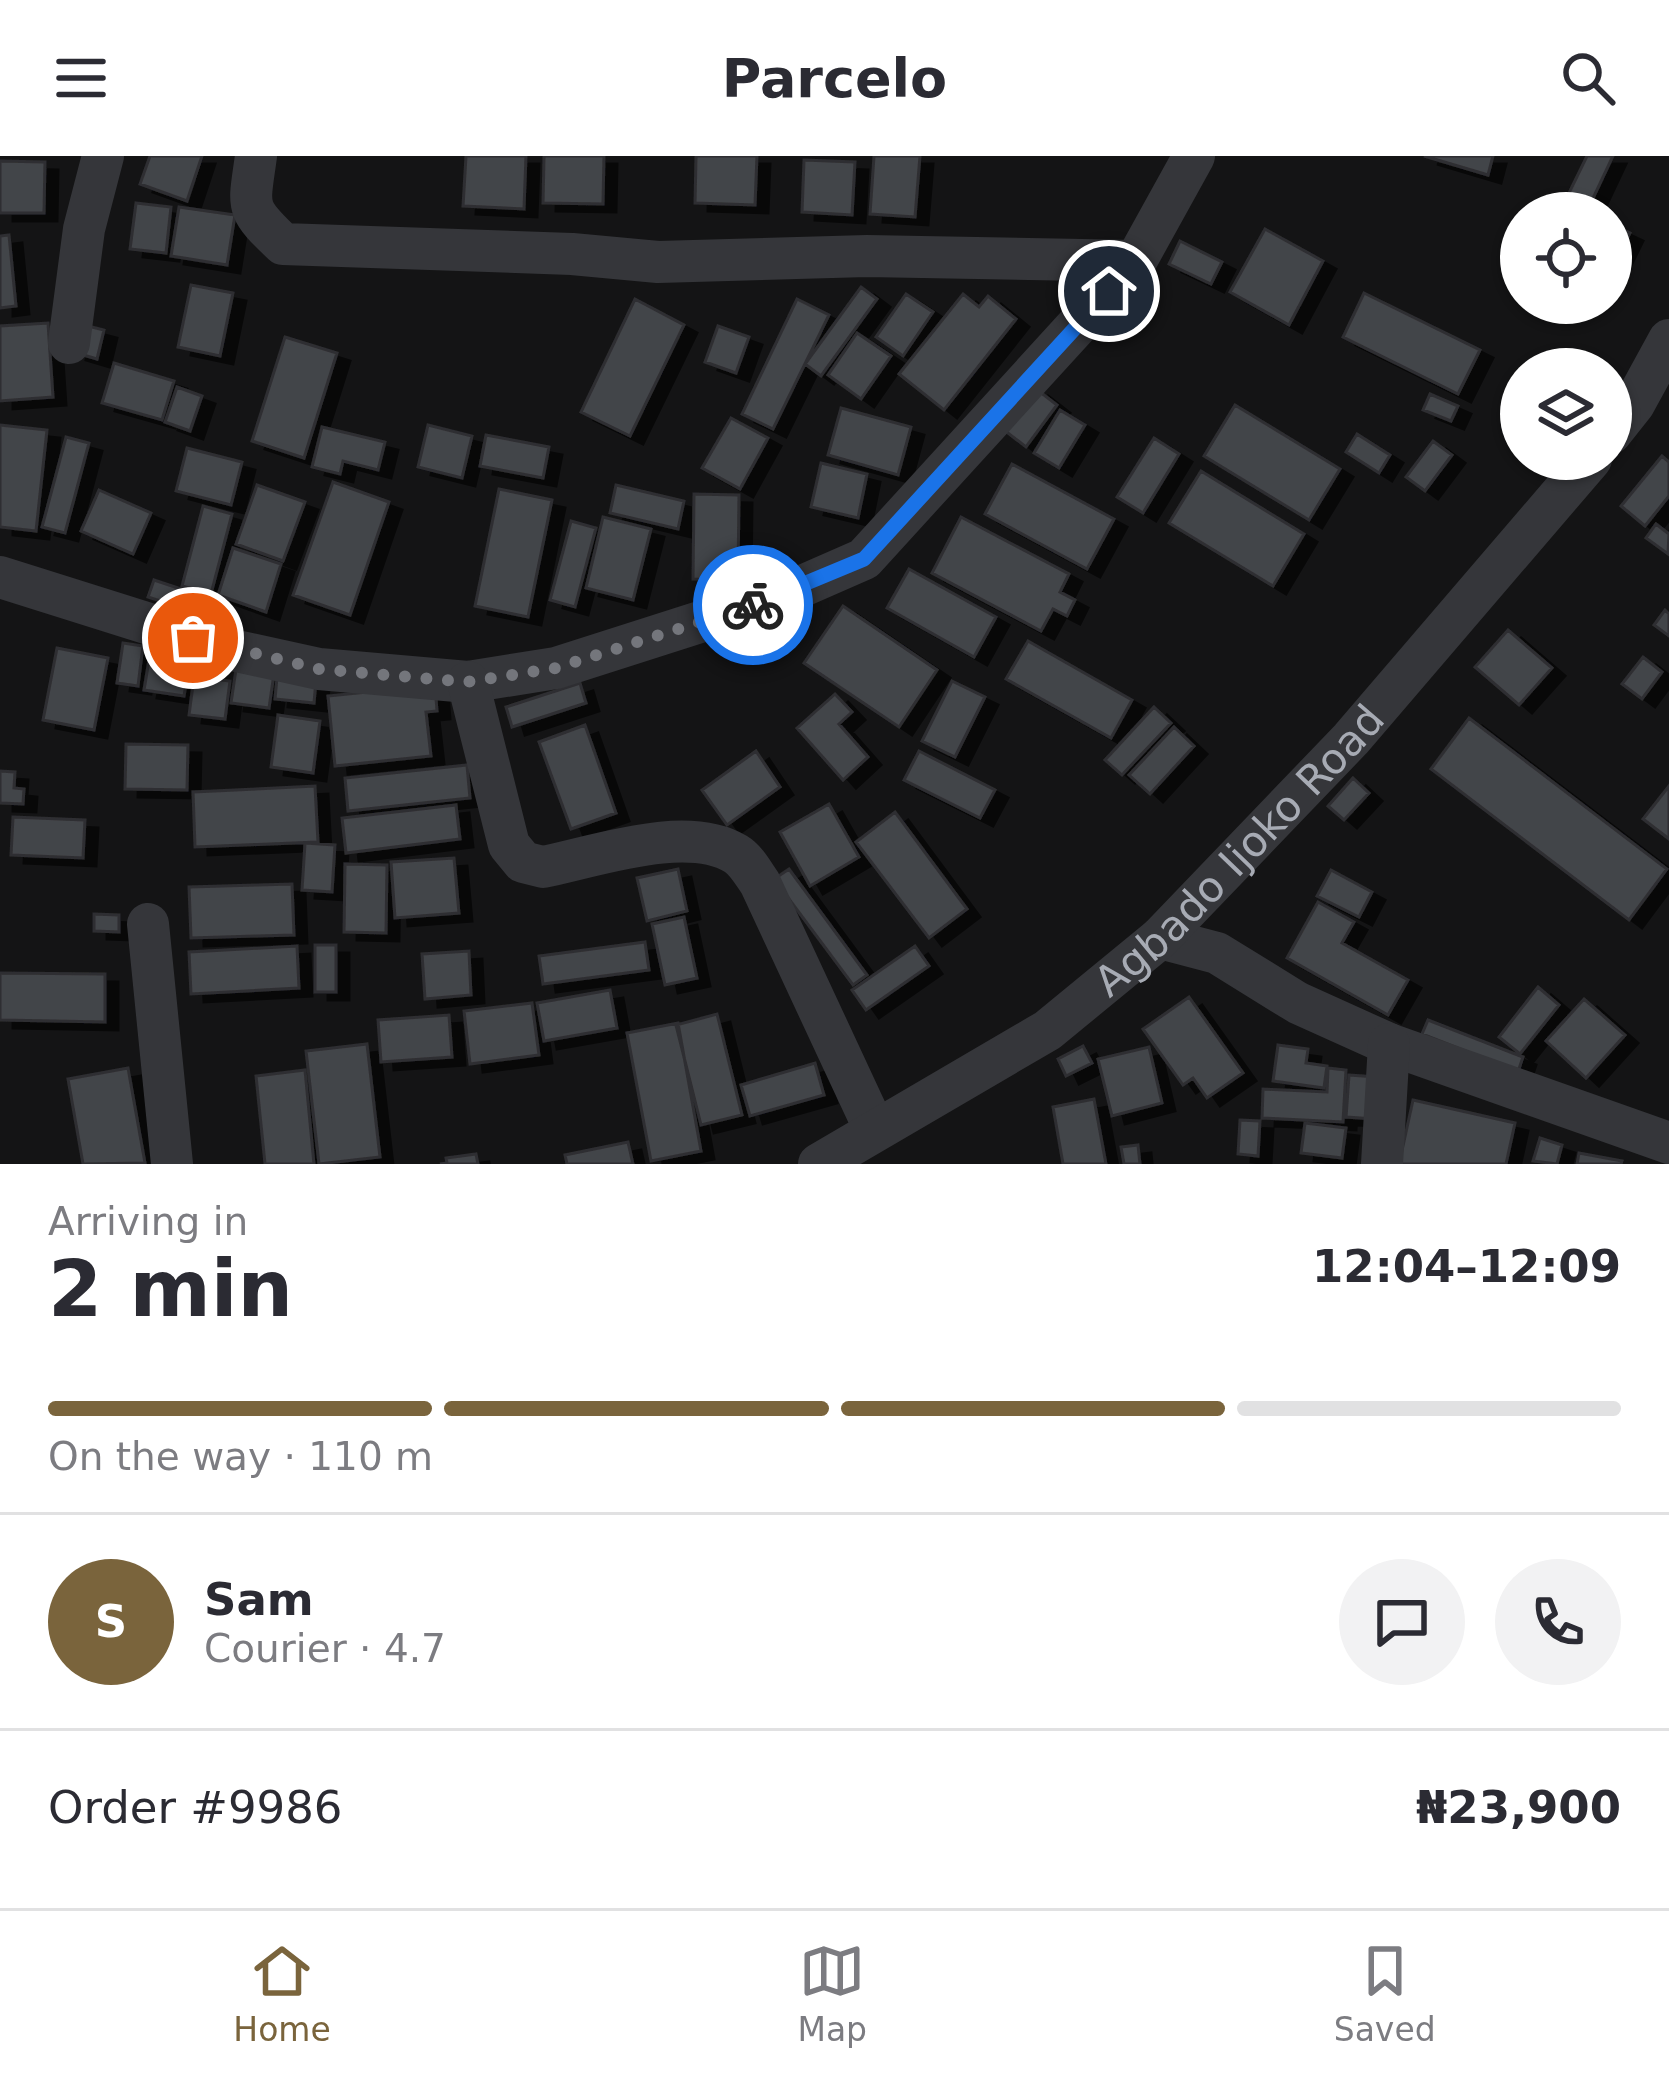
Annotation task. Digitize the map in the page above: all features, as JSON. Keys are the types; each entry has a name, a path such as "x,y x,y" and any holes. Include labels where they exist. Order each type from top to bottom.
{"street":[{"path":"69,343 84,229 104,156"},
{"path":"256,156 249,204 255,218 283,244 572,254 658,262 867,256 1136,261"},
{"path":"0,577 232,650 319,669 467,682 556,668 775,598 864,559 1136,261 1194,156"},
{"path":"1632,407 1669,340"},
{"name":"Agbado Ijoko Road","path":"832,1161 874,1130 1048,1030 1160,938 1351,740 1573,480"},
{"path":"467,682 509,844 524,862 543,867 669,842 714,844 741,856 760,883 874,1130"},
{"path":"148,924 172,1164"},
{"path":"1160,938 1216,953 1298,1003 1389,1044 1669,1143"},
{"path":"1382,1164 1389,1044"}],"building":[{"path":"150,156 202,156 187,201 140,184"},
{"path":"466,156 526,156 524,209 463,206"},
{"path":"544,156 604,156 603,204 543,203"},
{"path":"696,156 757,156 755,205 695,203"},
{"path":"874,156 920,156 915,217 870,214"},
{"path":"1424,156 1493,156 1488,175"},
{"path":"1587,156 1613,156 1596,192 1569,192"},
{"path":"804,160 855,162 852,215 802,212"},
{"path":"0,161 45,162 44,213 0,213"},
{"path":"136,203 171,207 166,253 130,249"},
{"path":"179,207 235,215 227,265 171,256"},
{"path":"1265,229 1323,261 1289,325 1230,292"},
{"path":"9,235 16,306 0,308 0,236"},
{"path":"1180,241 1222,262 1211,284 1169,264"},
{"path":"191,285 233,293 220,356 178,347"},
{"path":"861,287 877,299 821,376 805,364"},
{"path":"1364,293 1480,350 1458,394 1343,337"},
{"path":"906,294 933,312 903,356 876,337"},
{"path":"963,294 979,307 988,296 1016,319 944,410 899,374"},
{"path":"635,299 684,325 630,436 581,412"},
{"path":"797,299 829,315 773,429 742,414"},
{"path":"48,323 53,397 0,401 0,326"},
{"path":"80,324 104,330 97,359 73,352"},
{"path":"718,326 749,337 736,373 705,362"},
{"path":"857,333 891,356 861,399 828,375"},
{"path":"285,337 337,353 304,458 252,441"},
{"path":"114,363 174,381 162,420 102,403"},
{"path":"177,387 202,396 190,431 165,422"},
{"path":"1035,388 1057,405 1026,447 1004,430"},
{"path":"1430,394 1458,406 1451,421 1423,410"},
{"path":"1235,405 1340,469 1309,520 1204,456"},
{"path":"841,408 911,427 898,475 828,455"},
{"path":"1060,410 1085,425 1059,468 1034,453"},
{"path":"731,418 768,438 740,489 702,468"},
{"path":"0,425 47,430 36,531 0,527"},
{"path":"428,425 472,436 462,478 418,467"},
{"path":"322,427 385,442 378,470 343,461 340,474 312,467"},
{"path":"1357,434 1390,455 1379,473 1346,452"},
{"path":"486,435 549,447 543,478 480,466"},
{"path":"66,437 89,443 65,533 42,527"},
{"path":"1154,438 1179,454 1143,513 1117,497"},
{"path":"1433,441 1452,455 1425,491 1406,477"},
{"path":"187,448 242,462 231,505 176,491"},
{"path":"1662,456 1669,462 1669,496 1645,526 1621,506"},
{"path":"821,463 867,474 858,518 811,507"},
{"path":"1012,464 1114,519 1087,569 985,514"},
{"path":"1201,471 1304,534 1273,586 1169,523"},
{"path":"333,482 389,502 350,615 293,595"},
{"path":"257,485 305,502 283,561 236,544"},
{"path":"616,485 684,501 678,529 610,513"},
{"path":"499,489 552,500 528,617 475,606"},
{"path":"99,490 151,513 133,554 81,531"},
{"path":"694,494 739,495 738,580 693,579"},
{"path":"203,506 232,514 211,594 182,586"},
{"path":"603,517 651,529 633,600 586,588"},
{"path":"961,517 1069,574 1060,592 1075,600 1067,616 1053,609 1041,631 932,573"},
{"path":"571,521 596,528 575,607 550,600"},
{"path":"1656,524 1669,534 1668,554 1646,538"},
{"path":"233,548 281,564 266,612 218,595"},
{"path":"909,569 996,617 974,657 887,608"},
{"path":"154,580 217,601 212,618 148,597"},
{"path":"843,606 937,670 899,727 804,663"},
{"path":"1665,610 1669,614 1669,636 1654,625"},
{"path":"1508,630 1552,668 1519,705 1475,667"},
{"path":"1028,641 1132,700 1111,738 1006,679"},
{"path":"123,643 143,646 138,686 117,683"},
{"path":"57,648 108,658 94,730 43,720"},
{"path":"150,654 190,661 184,696 144,690"},
{"path":"1643,657 1662,672 1642,699 1622,684"},
{"path":"236,669 274,674 269,708 231,703"},
{"path":"194,677 230,681 225,719 189,715"},
{"path":"277,677 316,681 314,703 275,699"},
{"path":"952,681 985,697 955,757 922,741"},
{"path":"580,683 586,703 512,727 506,707"},
{"path":"435,685 437,711 426,712 431,756 335,766 328,696"},
{"path":"835,694 852,712 839,724 868,757 843,780 797,728"},
{"path":"1154,707 1171,723 1122,775 1105,760"},
{"path":"278,715 320,721 313,773 271,767"},
{"path":"1469,718 1667,869 1629,920 1431,769"},
{"path":"585,725 616,813 571,829 539,742"},
{"path":"1174,727 1194,746 1150,794 1129,775"},
{"path":"126,744 188,745 187,790 125,789"},
{"path":"756,751 780,787 727,825 702,790"},
{"path":"919,751 995,790 980,818 904,780"},
{"path":"467,765 470,798 348,811 345,778"},
{"path":"0,771 15,772 14,788 24,789 23,804 0,803"},
{"path":"1353,778 1369,793 1344,820 1328,806"},
{"path":"315,786 318,842 195,847 193,792"},
{"path":"1669,786 1669,839 1643,819"},
{"path":"829,804 859,857 810,886 780,832"},
{"path":"456,805 460,839 346,853 342,818"},
{"path":"895,812 967,909 929,938 856,842"},
{"path":"13,817 85,820 83,858 11,855"},
{"path":"305,843 335,845 332,892 302,890"},
{"path":"454,858 459,913 395,918 391,862"},
{"path":"345,864 387,865 386,933 344,932"},
{"path":"678,869 687,911 647,921 637,878"},
{"path":"789,869 867,975 853,985 774,879"},
{"path":"1331,870 1372,892 1359,917 1317,896"},
{"path":"292,884 294,935 191,938 189,887"},
{"path":"1318,902 1354,922 1342,943 1408,980 1388,1015 1287,958"},
{"path":"94,914 119,915 119,932 94,931"},
{"path":"684,917 697,978 665,985 652,924"},
{"path":"645,942 649,970 543,984 539,956"},
{"path":"315,945 336,945 336,992 315,992"},
{"path":"297,946 299,988 191,994 189,952"},
{"path":"915,946 929,966 866,1010 852,990"},
{"path":"469,951 471,995 425,999 422,954"},
{"path":"0,973 105,974 105,1022 0,1020"},
{"path":"1538,987 1559,1005 1520,1054 1499,1037"},
{"path":"610,990 617,1028 544,1041 537,1003"},
{"path":"1189,997 1243,1073 1207,1098 1193,1078 1183,1085 1143,1029"},
{"path":"1584,999 1625,1035 1586,1078 1546,1041"},
{"path":"532,1003 539,1055 470,1064 464,1011"},
{"path":"717,1014 742,1115 701,1125 676,1025"},
{"path":"449,1015 452,1057 381,1062 378,1020"},
{"path":"1428,1020 1523,1057 1518,1072 1422,1034"},
{"path":"678,1023 701,1151 651,1161 627,1033"},
{"path":"367,1044 380,1157 319,1164 306,1051"},
{"path":"1278,1045 1308,1049 1306,1063 1327,1066 1324,1088 1273,1081"},
{"path":"1083,1046 1092,1063 1066,1076 1058,1059"},
{"path":"1149,1047 1162,1103 1112,1116 1098,1059"},
{"path":"815,1063 824,1095 750,1116 741,1085"},
{"path":"128,1068 145,1163 83,1164 68,1079"},
{"path":"1328,1068 1346,1070 1343,1122 1262,1118 1263,1089 1327,1092"},
{"path":"305,1070 314,1164 265,1164 256,1076"},
{"path":"1349,1075 1377,1077 1374,1119 1346,1117"},
{"path":"1094,1099 1106,1164 1063,1164 1053,1107"},
{"path":"1413,1100 1515,1123 1506,1164 1399,1164"},
{"path":"1240,1120 1260,1121 1258,1156 1238,1154"},
{"path":"1305,1123 1346,1128 1342,1158 1301,1153"},
{"path":"1540,1138 1562,1145 1557,1164 1533,1161"},
{"path":"628,1142 633,1164 567,1164 565,1155"},
{"path":"1138,1145 1140,1164 1124,1164 1121,1147"},
{"path":"1579,1153 1622,1161 1577,1164"},
{"path":"476,1154 478,1164 440,1164 447,1163 446,1158"}],"way so far":[{"path":"193,638 319,669 467,682 556,668 753,605"}],"route":[{"path":"753,605 864,559 1109,291"}]}
